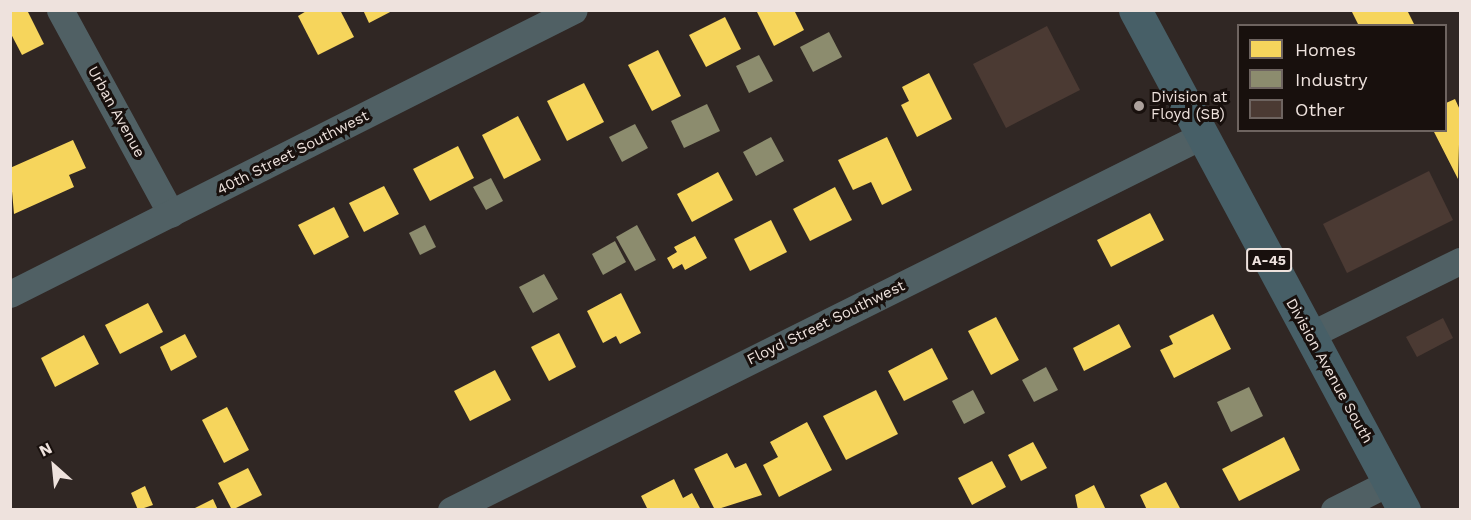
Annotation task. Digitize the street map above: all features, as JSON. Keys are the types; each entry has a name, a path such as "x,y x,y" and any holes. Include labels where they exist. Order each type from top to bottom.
{"main road":[{"name":"Division Avenue South","path":"1134,10 1397,496"}],"street":[{"name":"Urban Avenue","path":"60,10 171,214"},
{"name":"40th Street Southwest","path":"10,294 574,10"},
{"name":"Floyd Street Southwest","path":"451,510 1202,136"},
{"path":"1310,335 1461,261"},
{"path":"1334,510 1397,496"}],"building: Homes":[{"path":"10,10 27,10 44,44 22,55 10,32"},
{"path":"308,10 340,10 354,37 318,55 298,16"},
{"path":"363,10 394,10 369,23"},
{"path":"756,10 794,10 804,30 774,46"},
{"path":"1351,10 1407,10 1414,24 1358,24"},
{"path":"725,17 741,49 706,67 689,35"},
{"path":"658,50 681,96 652,111 628,65"},
{"path":"929,73 952,119 917,137 901,105 909,101 902,87"},
{"path":"584,83 604,122 567,141 547,101"},
{"path":"1455,99 1460,110 1458,179 1434,132 1447,132 1447,103"},
{"path":"518,116 541,160 504,179 482,135"},
{"path":"887,137 912,190 882,205 871,182 853,190 838,160"},
{"path":"73,140 86,168 69,175 74,187 14,214 10,168"},
{"path":"458,146 474,178 430,201 413,169"},
{"path":"718,172 733,200 692,222 677,194"},
{"path":"384,186 399,214 364,232 349,203"},
{"path":"835,187 852,220 810,241 793,209"},
{"path":"334,207 349,237 314,255 298,225"},
{"path":"1150,213 1164,240 1111,267 1097,240"},
{"path":"771,220 787,252 750,271 734,239"},
{"path":"695,236 707,258 685,270 682,264 673,269 667,258 677,252 674,247"},
{"path":"621,293 641,333 620,344 616,336 603,343 587,311"},
{"path":"148,303 163,332 120,354 105,325"},
{"path":"1213,314 1231,349 1174,378 1160,350 1173,344 1169,336"},
{"path":"996,317 1019,360 991,375 968,331"},
{"path":"1119,324 1131,347 1084,371 1073,348"},
{"path":"559,333 576,367 549,381 531,347"},
{"path":"185,334 197,357 171,371 160,347"},
{"path":"84,335 99,364 55,387 41,358"},
{"path":"932,348 948,379 904,401 888,371"},
{"path":"495,370 511,400 470,421 454,391"},
{"path":"876,390 898,434 846,460 823,416"},
{"path":"227,407 249,450 224,463 202,420"},
{"path":"807,422 832,470 779,497 763,465 778,457 770,442"},
{"path":"1284,437 1300,470 1239,501 1222,469"},
{"path":"1033,442 1047,468 1021,481 1008,455"},
{"path":"727,453 735,468 746,463 762,495 715,510 694,469"},
{"path":"992,461 1006,487 972,505 958,478"},
{"path":"248,468 262,495 232,510 218,483"},
{"path":"674,479 683,498 692,493 701,510 648,510 641,496"},
{"path":"1166,482 1181,510 1147,510 1140,495"},
{"path":"1094,485 1106,510 1078,510 1075,495"},
{"path":"145,486 153,505 138,510 131,493"},
{"path":"213,499 218,510 191,510"}],"building: Industry":[{"path":"829,32 842,57 813,72 800,47"},
{"path":"759,55 773,81 749,93 736,66"},
{"path":"707,104 720,131 684,148 671,121"},
{"path":"635,124 648,148 622,162 609,137"},
{"path":"771,137 784,161 756,176 743,152"},
{"path":"491,178 503,201 486,210 473,187"},
{"path":"425,225 436,247 420,255 409,233"},
{"path":"637,225 656,260 635,271 616,237"},
{"path":"615,241 626,262 603,275 592,254"},
{"path":"544,274 558,299 533,313 519,287"},
{"path":"1046,367 1058,390 1034,402 1022,380"},
{"path":"1249,387 1263,416 1231,432 1217,402"},
{"path":"973,390 985,413 964,424 952,401"}],"building: Other":[{"path":"1047,26 1080,90 1006,128 973,64"},
{"path":"1429,171 1453,220 1347,273 1323,224"},
{"path":"1443,318 1453,338 1417,357 1406,337"}],"place":[{"name":"Division at Floyd (SB)","path":"1139,106"}]}
